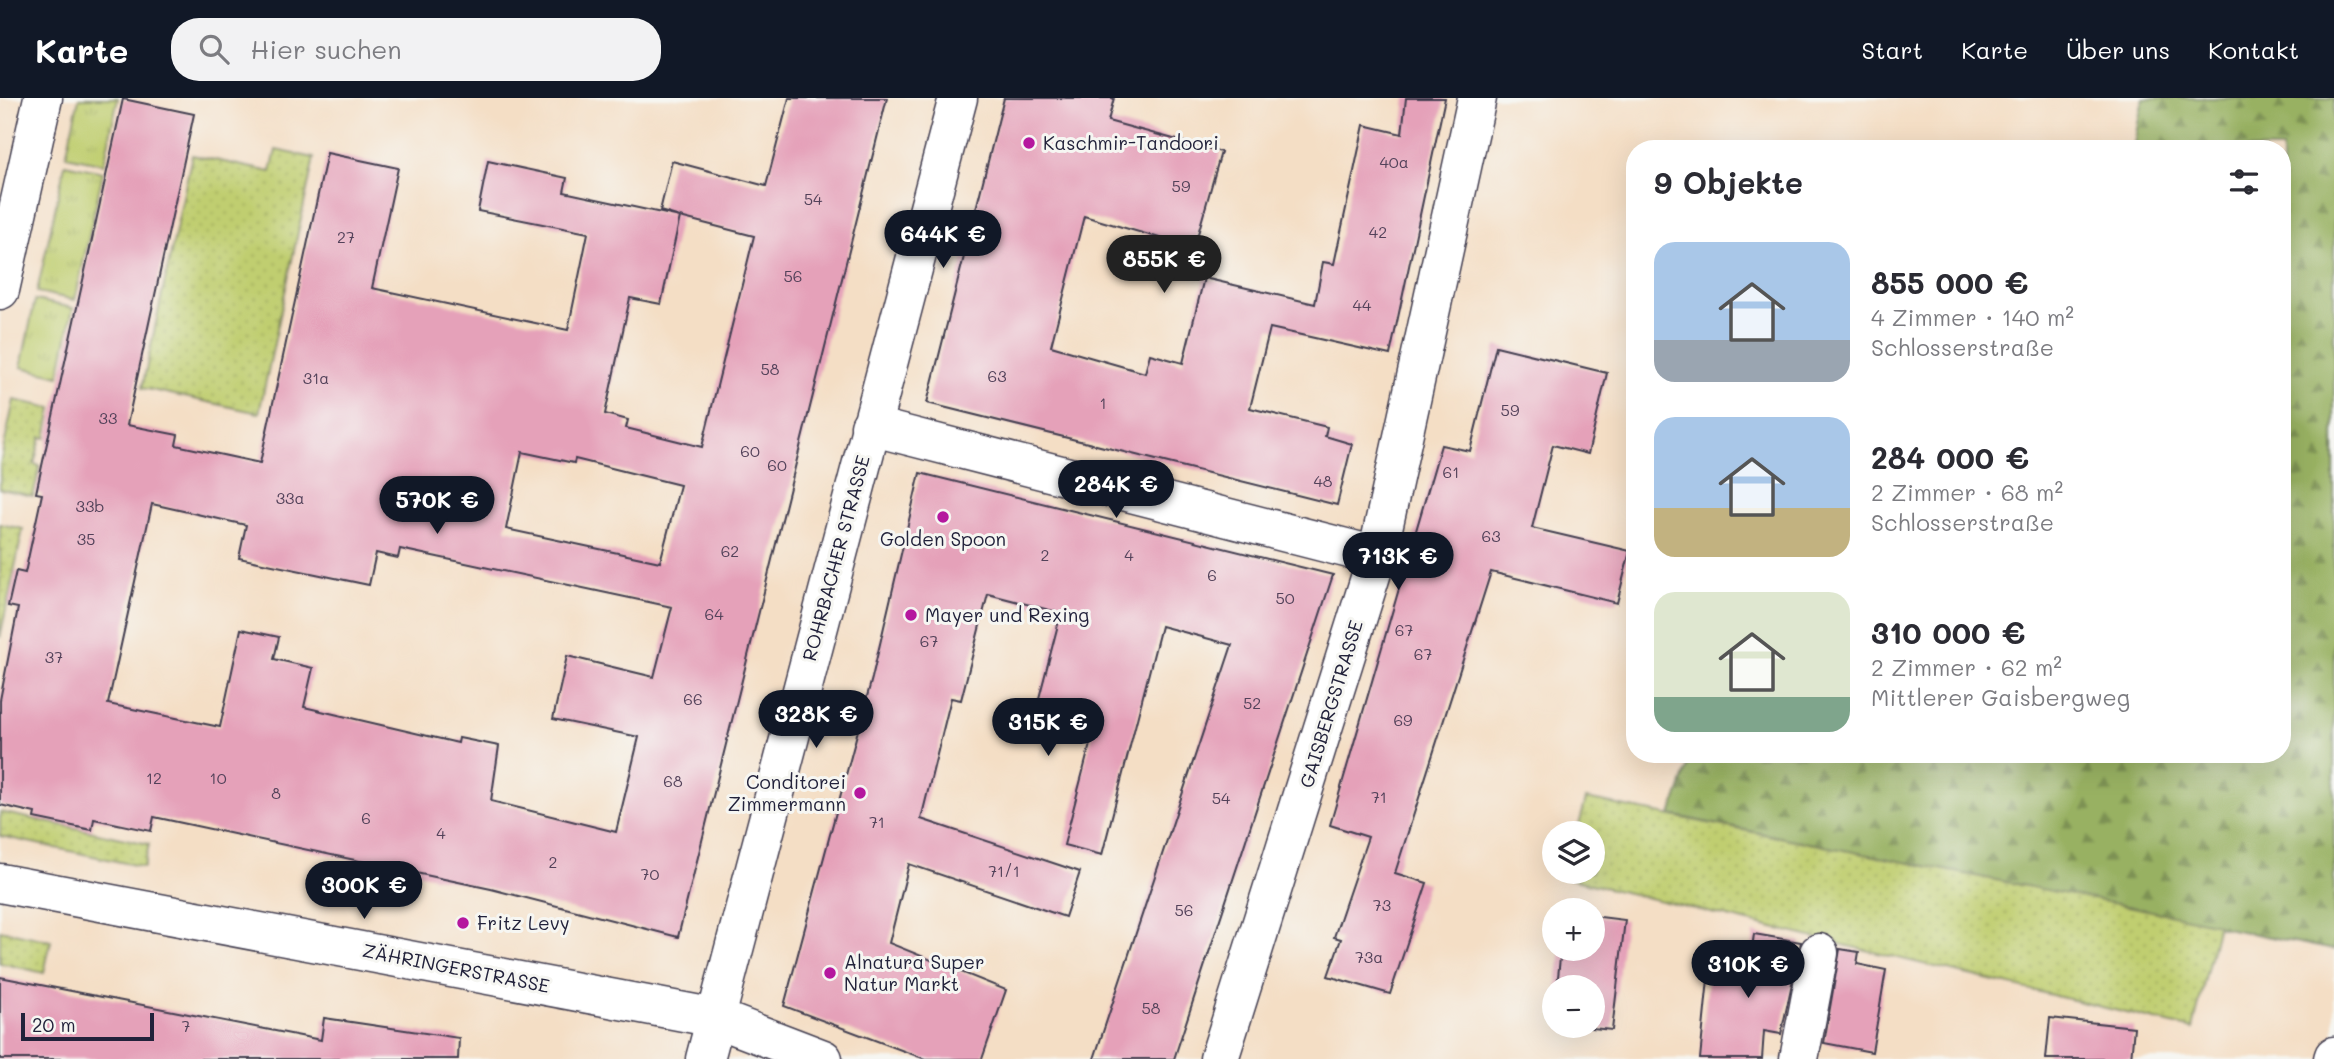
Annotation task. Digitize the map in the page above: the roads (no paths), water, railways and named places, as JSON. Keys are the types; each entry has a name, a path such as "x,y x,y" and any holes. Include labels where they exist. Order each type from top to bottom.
{"street":[{"path":"0,290 43,98"},
{"name":"ROHRBACHER STRASSE","path":"705,1059 958,98"},
{"name":"GAISBERGSTRASSE","path":"1219,1059 1377,556 1477,98"},
{"path":"870,426 1377,556"},
{"name":"ZÄHRINGERSTRASSE","path":"0,883 716,1018 823,1059"},
{"path":"1799,1059 1819,953"}],"place":[{"name":"Kaschmir-Tandoori","path":"1029,143"},
{"name":"Golden Spoon","path":"943,517"},
{"name":"Mayer und Rexing","path":"911,615"},
{"name":"Conditorei Zimmermann","path":"860,793"},
{"name":"Fritz Levy","path":"463,923"},
{"name":"Alnatura Super Natur Markt","path":"830,973"}]}
